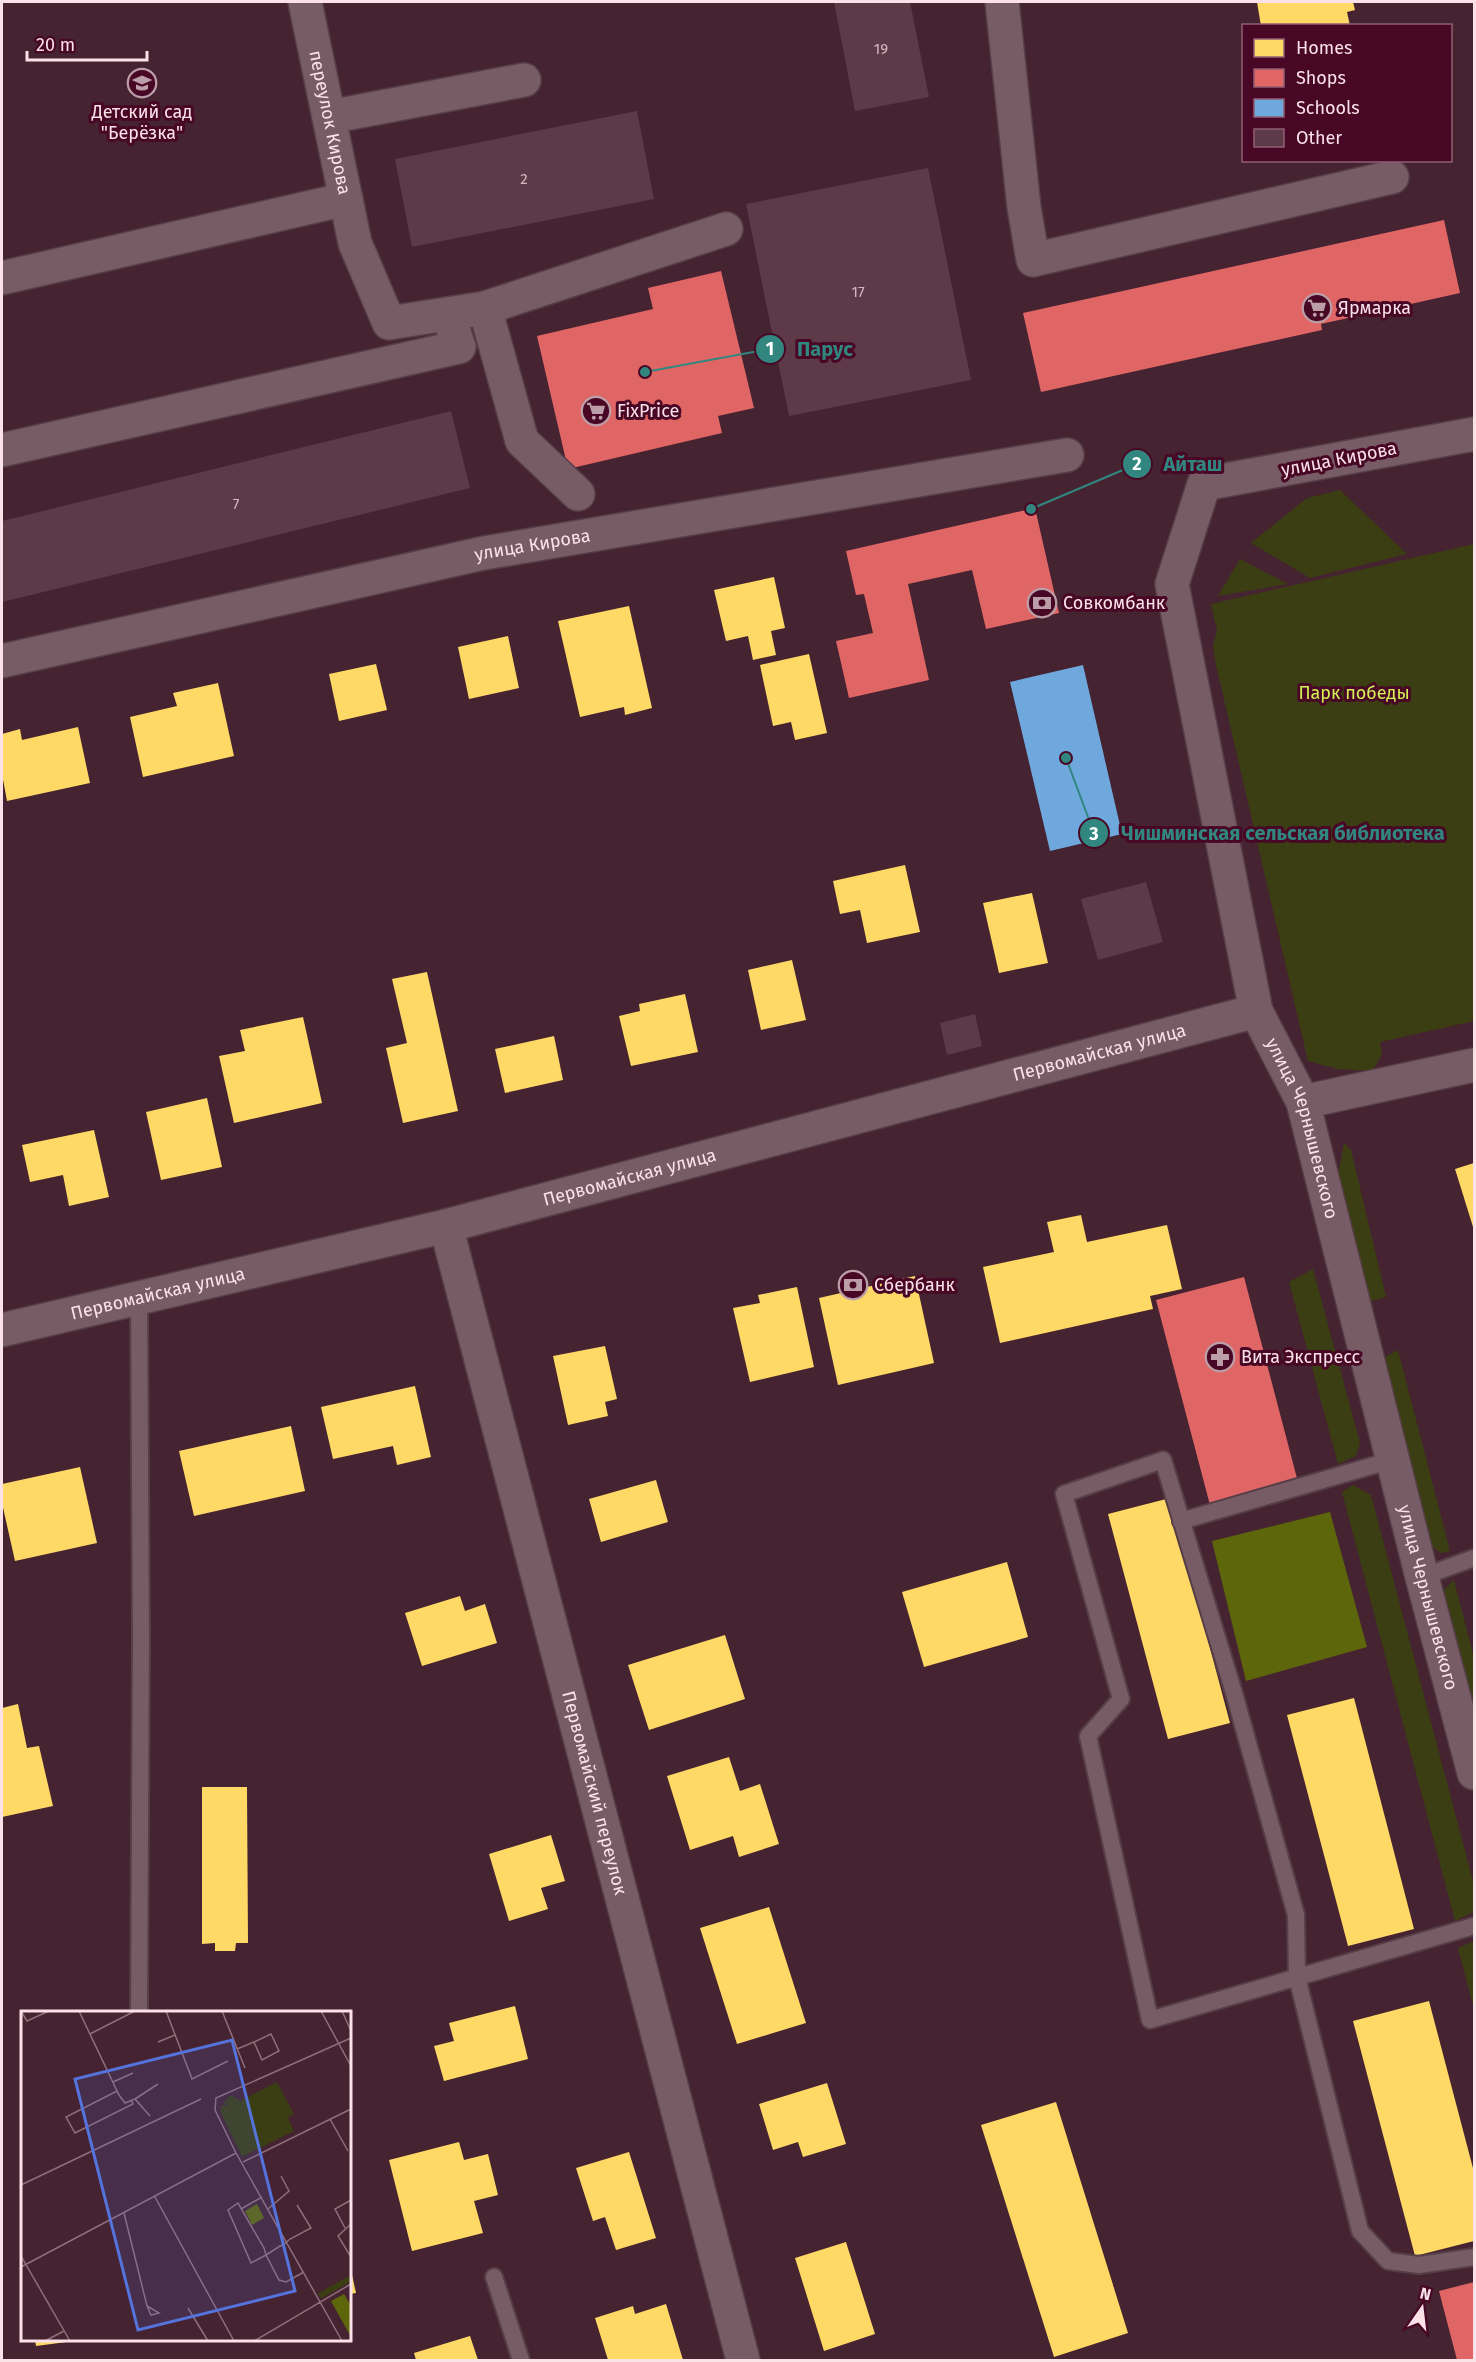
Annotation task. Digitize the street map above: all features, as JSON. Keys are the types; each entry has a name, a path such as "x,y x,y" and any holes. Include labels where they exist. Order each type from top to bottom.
{"street":[{"name":"переулок Кирова","path":"305,2 355,243 389,323 448,314"},
{"path":"1002,2 1024,207 1033,260 1392,177"},
{"path":"329,117 524,80"},
{"path":"2,278 346,199"},
{"path":"2,450 459,347 448,314 486,308 726,230"},
{"path":"486,308 522,441 578,494"},
{"name":"улица Кирова","path":"1204,484 1474,434"},
{"name":"улица Кирова","path":"2,661 484,553 1067,455"},
{"name":"улица Чернышевского","path":"1204,484 1172,584 1256,1011 1303,1102 1392,1460 1474,1773"},
{"name":"Первомайская улица","path":"2,1330 446,1226 1256,1011"},
{"path":"1303,1102 1474,1065"},
{"name":"Первомайский переулок","path":"446,1226 743,2361"}],"lane":[{"path":"139,1298 141,1638 139,2011"},
{"path":"1474,1926 1298,1977 1150,2020 1088,1736 1121,1699 1064,1494 1162,1460 1234,1693 1296,1916 1298,1977 1360,2231 1388,2261 1419,2265 1474,2257"},
{"path":"1181,1521 1392,1460"},
{"path":"1422,1577 1474,1558"},
{"path":"494,2277 521,2361"}],"green space":[{"path":"1340,490 1407,554 1310,578 1251,543 1307,498"},
{"name":"Парк победы","path":"1474,544 1474,1021 1380,1042 1382,1055 1372,1071 1338,1069 1308,1061 1216,665 1213,646 1217,630 1211,604"},
{"path":"1240,559 1288,584 1218,596"},
{"path":"1344,1143 1351,1150 1386,1297 1369,1302 1337,1181"},
{"path":"1313,1269 1360,1443 1356,1456 1338,1464 1289,1282"},
{"path":"1398,1350 1450,1551 1441,1553 1431,1546 1383,1358"},
{"path":"1353,1485 1371,1495 1474,1885 1474,1912 1455,1921 1342,1492"},
{"path":"1330,1512 1367,1647 1246,1681 1212,1541"},
{"path":"1454,1580 1474,1658 1474,1718 1441,1592"},
{"path":"1474,1941 1474,2009 1458,1948"}],"building: Homes":[{"path":"1257,2 1353,2 1355,10 1347,12 1350,24 1261,24"},
{"path":"774,577 785,628 771,631 776,655 753,660 748,636 726,641 714,590"},
{"path":"629,606 652,708 625,715 624,707 580,717 558,621"},
{"path":"508,636 519,688 469,699 458,647"},
{"path":"809,654 827,733 795,740 791,722 773,726 760,665"},
{"path":"376,664 387,710 339,721 329,674"},
{"path":"218,683 234,756 143,777 130,717 177,706 173,693"},
{"path":"78,727 90,783 7,801 2,774 2,734 20,729 22,740"},
{"path":"905,865 920,932 867,943 860,910 840,914 833,881"},
{"path":"1032,893 1048,963 999,973 983,903"},
{"path":"792,960 806,1020 761,1030 748,970"},
{"path":"427,972 458,1111 403,1123 386,1048 407,1043 392,979"},
{"path":"685,994 698,1052 631,1066 619,1016 640,1011 639,1004"},
{"path":"303,1017 322,1103 234,1123 219,1056 245,1051 240,1030"},
{"path":"554,1036 563,1080 505,1093 495,1049"},
{"path":"207,1098 222,1167 161,1180 146,1112"},
{"path":"94,1130 109,1197 69,1206 63,1175 30,1182 22,1145"},
{"path":"1474,1163 1474,1230 1455,1169"},
{"path":"1081,1215 1087,1242 1167,1225 1182,1289 1150,1296 1153,1309 1000,1343 983,1267 1054,1252 1047,1222"},
{"path":"915,1276 934,1363 838,1385 819,1298"},
{"path":"797,1287 814,1367 750,1382 733,1308 760,1303 758,1295"},
{"path":"605,1346 617,1399 605,1402 608,1416 568,1425 553,1356"},
{"path":"415,1386 431,1457 397,1465 393,1446 333,1459 321,1407"},
{"path":"291,1426 305,1491 194,1516 179,1451"},
{"path":"80,1467 97,1543 15,1561 2,1503 2,1484"},
{"path":"656,1480 668,1522 601,1542 589,1499"},
{"path":"1170,1498 1230,1723 1168,1739 1108,1514"},
{"path":"1007,1562 1028,1637 924,1667 902,1592"},
{"path":"460,1596 465,1611 485,1604 497,1643 422,1666 405,1613"},
{"path":"725,1635 745,1699 649,1730 628,1665"},
{"path":"1354,1698 1414,1929 1348,1946 1287,1715"},
{"path":"18,1704 27,1748 39,1746 53,1806 2,1817 2,1708"},
{"path":"729,1757 740,1791 760,1784 779,1844 739,1857 733,1836 690,1850 667,1776"},
{"path":"202,1787 247,1787 248,1943 236,1943 235,1951 215,1951 215,1943 202,1944"},
{"path":"551,1835 565,1881 541,1888 548,1909 509,1921 489,1854"},
{"path":"769,1907 806,2023 737,2044 700,1928"},
{"path":"1429,2001 1474,2172 1474,2241 1415,2256 1353,2021"},
{"path":"515,2006 528,2059 444,2081 434,2046 454,2041 449,2023"},
{"path":"827,2083 846,2144 803,2157 798,2142 773,2150 759,2104"},
{"path":"1056,2102 1128,2333 1054,2357 981,2125"},
{"path":"459,2142 464,2160 488,2154 498,2195 474,2201 483,2233 412,2251 389,2160"},
{"path":"629,2152 656,2238 616,2250 605,2217 593,2221 576,2168"},
{"path":"846,2242 875,2334 824,2351 795,2258"},
{"path":"351,2270 356,2293 351,2294"},
{"path":"666,2304 683,2360 608,2360 595,2318 633,2306 635,2314"},
{"path":"470,2336 478,2360 416,2360 414,2353"},
{"path":"35,2341 74,2341 36,2346"}],"building: Shops":[{"path":"1444,220 1460,293 1321,324 1322,330 1041,392 1023,313"},
{"path":"721,271 754,408 718,416 722,433 568,469 537,336 653,309 648,288"},
{"path":"1035,508 1059,613 986,629 972,570 908,584 929,680 849,698 836,641 873,633 864,594 856,595 846,551"},
{"path":"1244,1277 1299,1486 1211,1509 1156,1300"},
{"path":"1474,2282 1474,2360 1457,2360 1439,2291"}],"building: Schools":[{"path":"1083,665 1122,834 1050,851 1010,682"}],"building: Other":[{"path":"834,2 910,2 929,97 855,111"},
{"path":"637,111 654,199 412,247 395,159"},
{"path":"928,168 971,380 789,416 746,204"},
{"path":"451,411 470,488 2,602 2,521"},
{"path":"1146,882 1163,942 1098,960 1081,899"},
{"path":"975,1014 982,1046 947,1055 940,1023"}],"place":[{"name":"Детский сад \"Берёзка\"","path":"142,83"},
{"name":"Ярмарка","path":"1317,308"},
{"name":"Парус","path":"645,372"},
{"name":"FixPrice","path":"596,411"},
{"name":"Айташ","path":"1031,509"},
{"name":"Совкомбанк","path":"1042,603"},
{"name":"Чишминская сельская библиотека","path":"1066,758"},
{"name":"Сбербанк","path":"853,1285"},
{"name":"Вита Экспресс","path":"1220,1357"}]}
